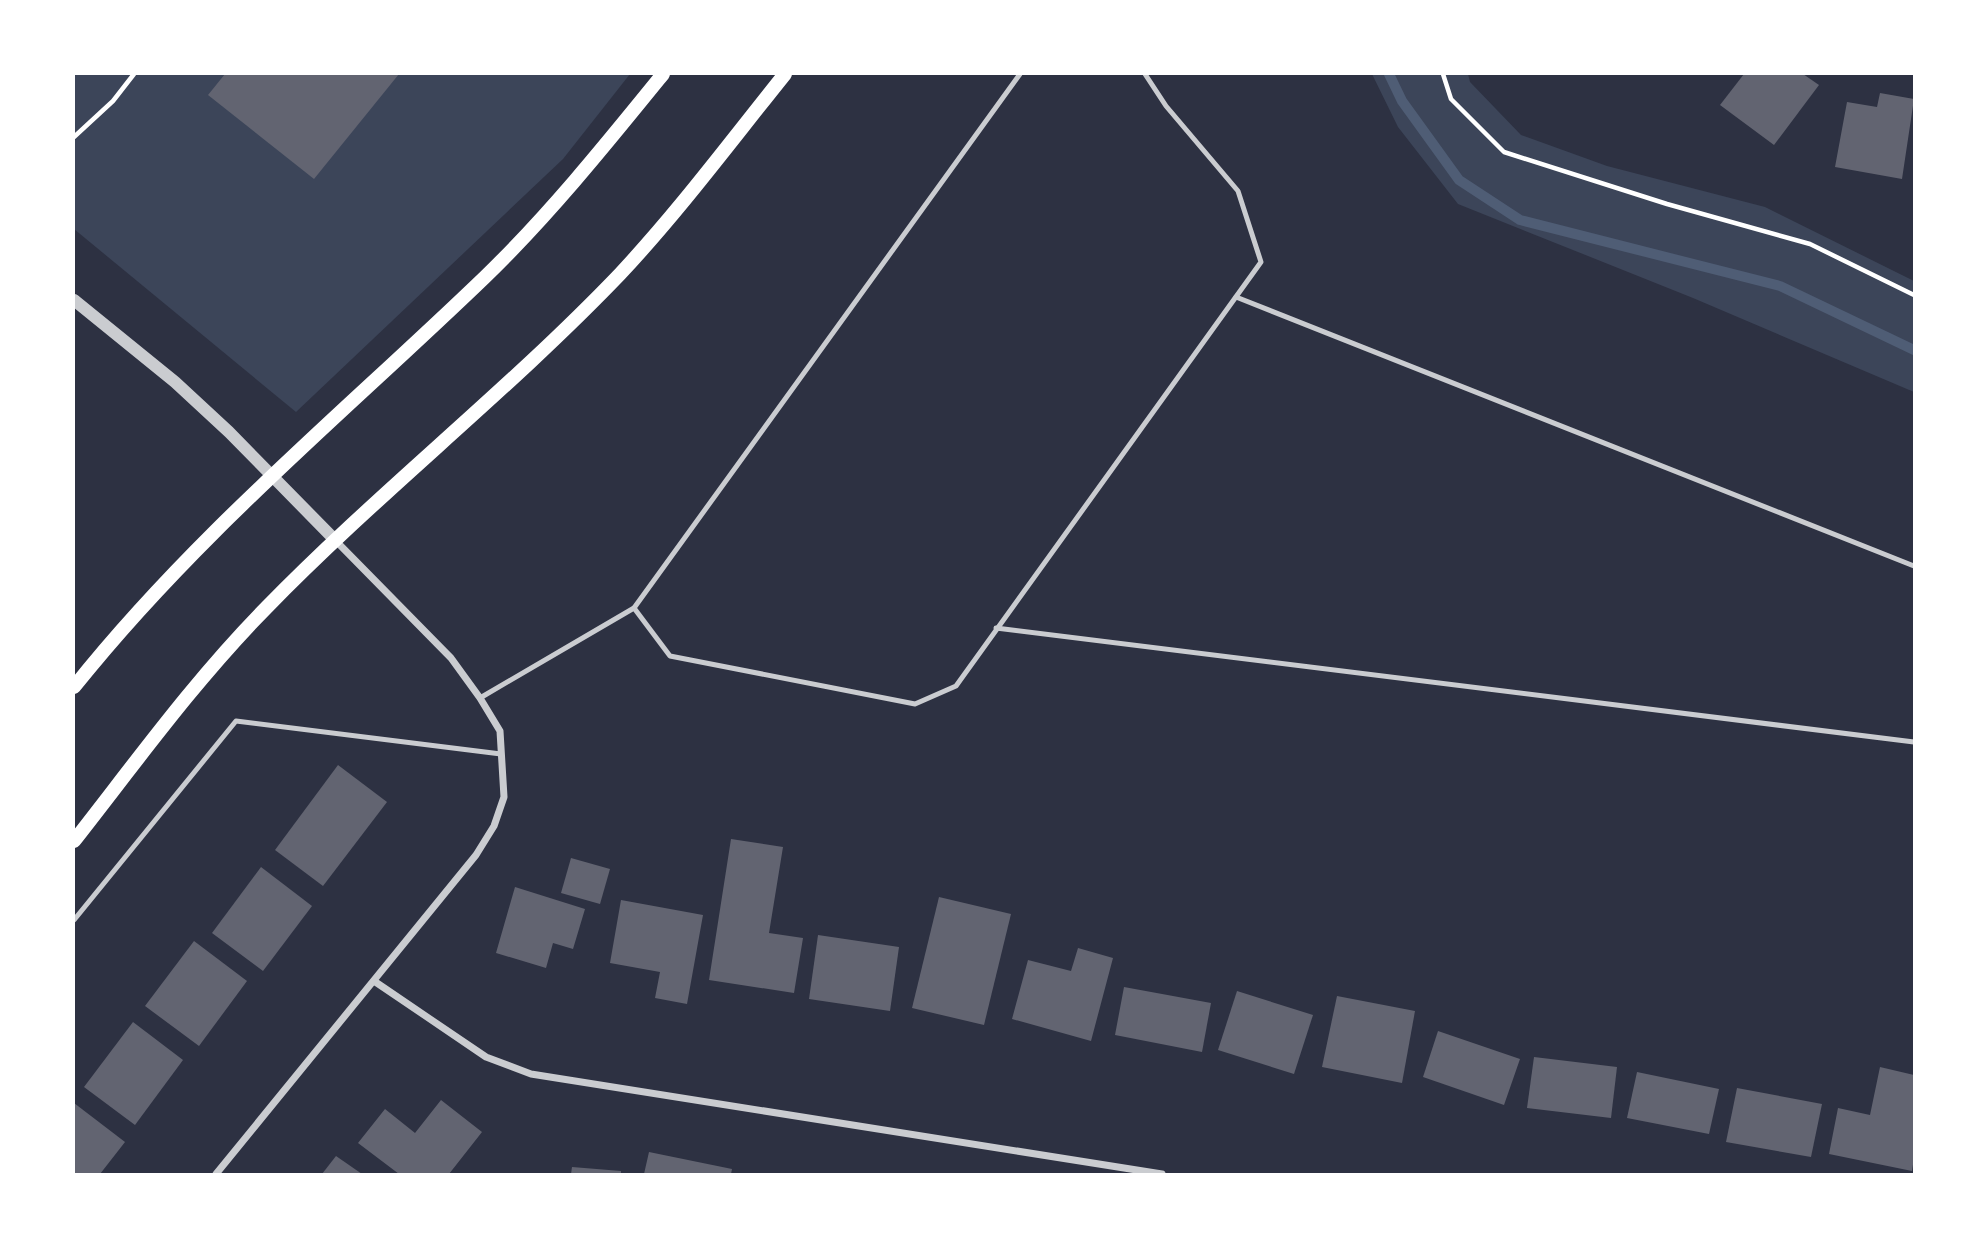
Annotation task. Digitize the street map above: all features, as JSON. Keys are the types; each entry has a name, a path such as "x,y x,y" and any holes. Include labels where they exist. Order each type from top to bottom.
{"main road":[{"path":"74,687 179,566 271,476 487,275 567,188 663,74"},
{"path":"74,841 220,657 335,540 547,345 622,272 785,74"}],"street":[{"path":"74,300 175,382 229,432 451,658 500,731 504,797 494,827 476,855 216,1174"},
{"path":"374,981 486,1057 531,1074 1161,1174"}],"lane":[{"path":"480,698 634,608 1020,74"},
{"path":"634,608 670,656 915,704 956,686 1261,262 1238,191 1166,106 1144,74"},
{"path":"1236,297 1914,566"},
{"path":"996,628 1914,742"},
{"path":"74,920 236,721 501,754"}],"path":[{"path":"74,137 113,101 134,74"},
{"path":"1443,74 1451,99 1504,152 1667,204 1810,244 1914,295"}],"shaded area":[{"path":"74,74 630,74 563,159 296,412 74,229"},
{"path":"1372,74 1468,74 1470,82 1521,135 1607,166 1765,207 1914,281 1914,392 1693,298 1458,204 1398,127"}],"building":[{"path":"225,74 399,74 314,179 208,95"},
{"path":"1744,74 1803,74 1819,85 1774,145 1720,105"},
{"path":"1880,93 1914,99 1902,179 1835,167 1847,102 1877,107"},
{"path":"338,765 387,802 323,886 275,850"},
{"path":"731,839 783,847 769,933 803,938 794,993 709,980"},
{"path":"571,858 610,869 600,904 561,893"},
{"path":"261,867 312,906 263,971 212,933"},
{"path":"515,887 585,909 573,949 553,943 546,968 496,953"},
{"path":"939,897 1011,914 984,1025 912,1008"},
{"path":"621,900 703,915 687,1004 655,998 660,972 610,963"},
{"path":"818,935 899,947 890,1011 809,999"},
{"path":"194,941 247,981 199,1046 145,1006"},
{"path":"1078,948 1113,958 1091,1041 1012,1019 1028,960 1071,971"},
{"path":"1124,987 1211,1003 1202,1052 1115,1035"},
{"path":"1237,991 1313,1015 1294,1074 1218,1050"},
{"path":"1337,996 1415,1011 1402,1083 1322,1067"},
{"path":"133,1022 183,1060 135,1125 84,1087"},
{"path":"1438,1031 1520,1059 1504,1105 1423,1077"},
{"path":"1534,1057 1617,1067 1611,1118 1527,1108"},
{"path":"1880,1067 1914,1075 1912,1171 1829,1154 1838,1108 1870,1115"},
{"path":"1637,1072 1719,1089 1709,1134 1627,1118"},
{"path":"1737,1088 1822,1104 1811,1157 1726,1142"},
{"path":"441,1100 482,1132 449,1174 399,1174 358,1143 385,1109 415,1133"},
{"path":"74,1103 125,1142 100,1174 74,1174"},
{"path":"649,1152 732,1169 731,1174 644,1174"},
{"path":"336,1156 362,1174 322,1174"},
{"path":"572,1167 621,1171 621,1174 571,1174"}],"waterway":[{"path":"1389,74 1402,101 1459,180 1520,220 1780,286 1914,350"}]}
